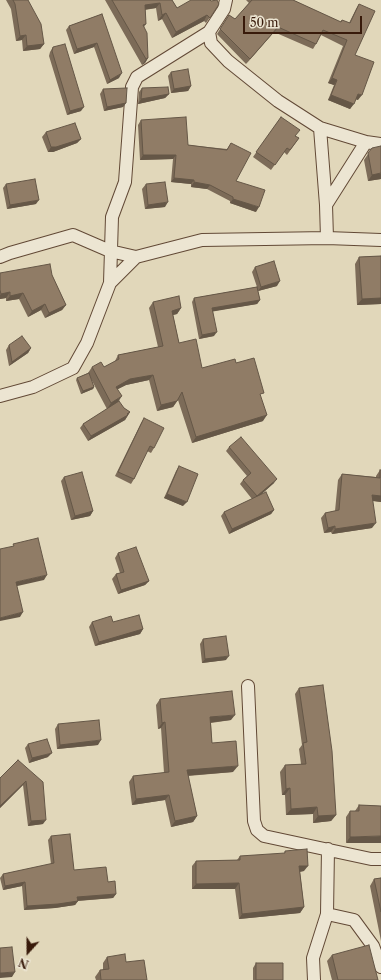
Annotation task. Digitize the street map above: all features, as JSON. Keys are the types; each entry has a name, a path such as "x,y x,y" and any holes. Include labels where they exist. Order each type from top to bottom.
{"street":[{"path":"0,396 33,387 73,368 86,343 110,283 112,217 125,182 132,87 137,76 209,32 224,9 226,0"},
{"path":"209,32 211,43 228,61 278,101 320,128 366,142 381,144"},
{"path":"320,128 327,238"},
{"path":"326,205 366,142"},
{"path":"0,257 10,252 73,234 110,251 136,257 202,240 327,238 381,240"},
{"path":"110,283 136,257"},
{"path":"248,686 254,821 257,830 264,836 372,859 381,859"},
{"path":"314,980 313,958 327,914 328,849"},
{"path":"327,914 354,920 373,946 381,967"}],"building":[{"path":"13,0 28,0 41,24 44,44 27,46 26,35 20,36"},
{"path":"112,0 172,0 177,8 191,0 217,0 219,4 210,18 207,15 176,32 166,13 162,15 160,3 145,5 146,24 143,25 147,33 148,58 146,59"},
{"path":"252,0 293,0 341,22 342,20 350,23 359,4 375,11 355,55 374,62 362,95 358,94 354,104 331,95 337,80 332,78 347,40 323,30 316,44 278,27 250,59 220,29 229,15 235,19"},
{"path":"102,14 122,73 110,80 97,43 77,49 69,26"},
{"path":"65,44 84,107 70,111 52,51 53,47"},
{"path":"188,69 191,86 174,89 171,72"},
{"path":"168,87 169,94 141,99 142,88"},
{"path":"127,88 126,103 107,107 103,89"},
{"path":"186,117 188,145 227,150 231,143 251,153 236,181 265,190 259,207 233,199 233,197 210,185 194,182 194,180 174,178 176,155 143,155 141,120"},
{"path":"281,117 300,130 295,136 299,138 290,150 287,148 275,165 256,152"},
{"path":"75,123 81,139 56,147 51,147 46,132"},
{"path":"381,146 381,173 372,175 368,153 372,148"},
{"path":"35,179 39,200 10,205 6,184"},
{"path":"165,182 168,202 148,205 146,184"},
{"path":"381,256 381,298 362,299 359,257"},
{"path":"274,261 280,281 261,287 255,267"},
{"path":"50,264 52,275 66,305 49,313 45,304 32,311 23,293 10,296 10,292 1,294 0,273"},
{"path":"257,287 260,300 212,308 217,332 202,335 194,298"},
{"path":"179,296 181,308 172,311 179,343 196,339 202,368 235,359 236,363 254,358 264,393 260,394 267,415 196,437 182,392 177,401 161,405 153,375 130,379 116,387 122,396 111,403 92,367 101,362 104,367 119,359 118,355 163,346 153,302"},
{"path":"22,336 31,348 12,362 9,345"},
{"path":"89,373 94,387 83,391 77,378"},
{"path":"119,401 124,408 130,412 127,414 128,415 91,436 83,424"},
{"path":"144,418 164,428 154,448 150,446 134,479 118,472"},
{"path":"241,437 277,479 257,496 243,480 251,473 229,447"},
{"path":"179,466 198,474 187,502 167,494"},
{"path":"380,470 381,496 372,495 376,523 335,529 335,526 328,528 325,513 339,510 342,474 380,478"},
{"path":"82,472 93,511 75,516 64,477"},
{"path":"266,492 274,510 232,529 224,512"},
{"path":"38,538 47,575 16,582 23,612 0,618 0,549"},
{"path":"136,547 149,581 121,590 116,574 124,572 118,553"},
{"path":"139,615 143,629 99,642 92,622 111,616 113,622"},
{"path":"226,636 229,656 205,659 203,639"},
{"path":"323,685 332,751 336,815 318,816 317,807 291,809 290,788 286,789 285,765 306,764 303,743 307,742 299,688"},
{"path":"232,691 235,715 210,717 212,743 236,741 238,766 187,770 197,816 175,821 169,795 136,799 133,776 169,772 165,722 162,723 160,699"},
{"path":"99,720 101,740 60,745 58,724"},
{"path":"47,739 52,753 32,758 28,744"},
{"path":"18,760 43,782 46,820 31,821 26,781 0,806 0,778"},
{"path":"359,805 381,806 381,836 350,837 350,811 359,811"},
{"path":"70,834 74,870 106,867 108,882 115,881 116,894 77,897 78,901 27,906 25,882 5,886 3,874 54,863 51,836"},
{"path":"307,849 308,866 299,866 304,907 242,914 239,883 196,884 196,861 240,860 240,856 285,853 285,851"},
{"path":"381,878 381,912 374,879"},
{"path":"369,945 378,980 338,980 332,955"},
{"path":"12,947 15,972 0,973 0,948"},
{"path":"125,954 126,962 144,960 147,980 101,980 100,970 109,969 107,957"},
{"path":"256,963 283,963 283,980 256,980"}]}
